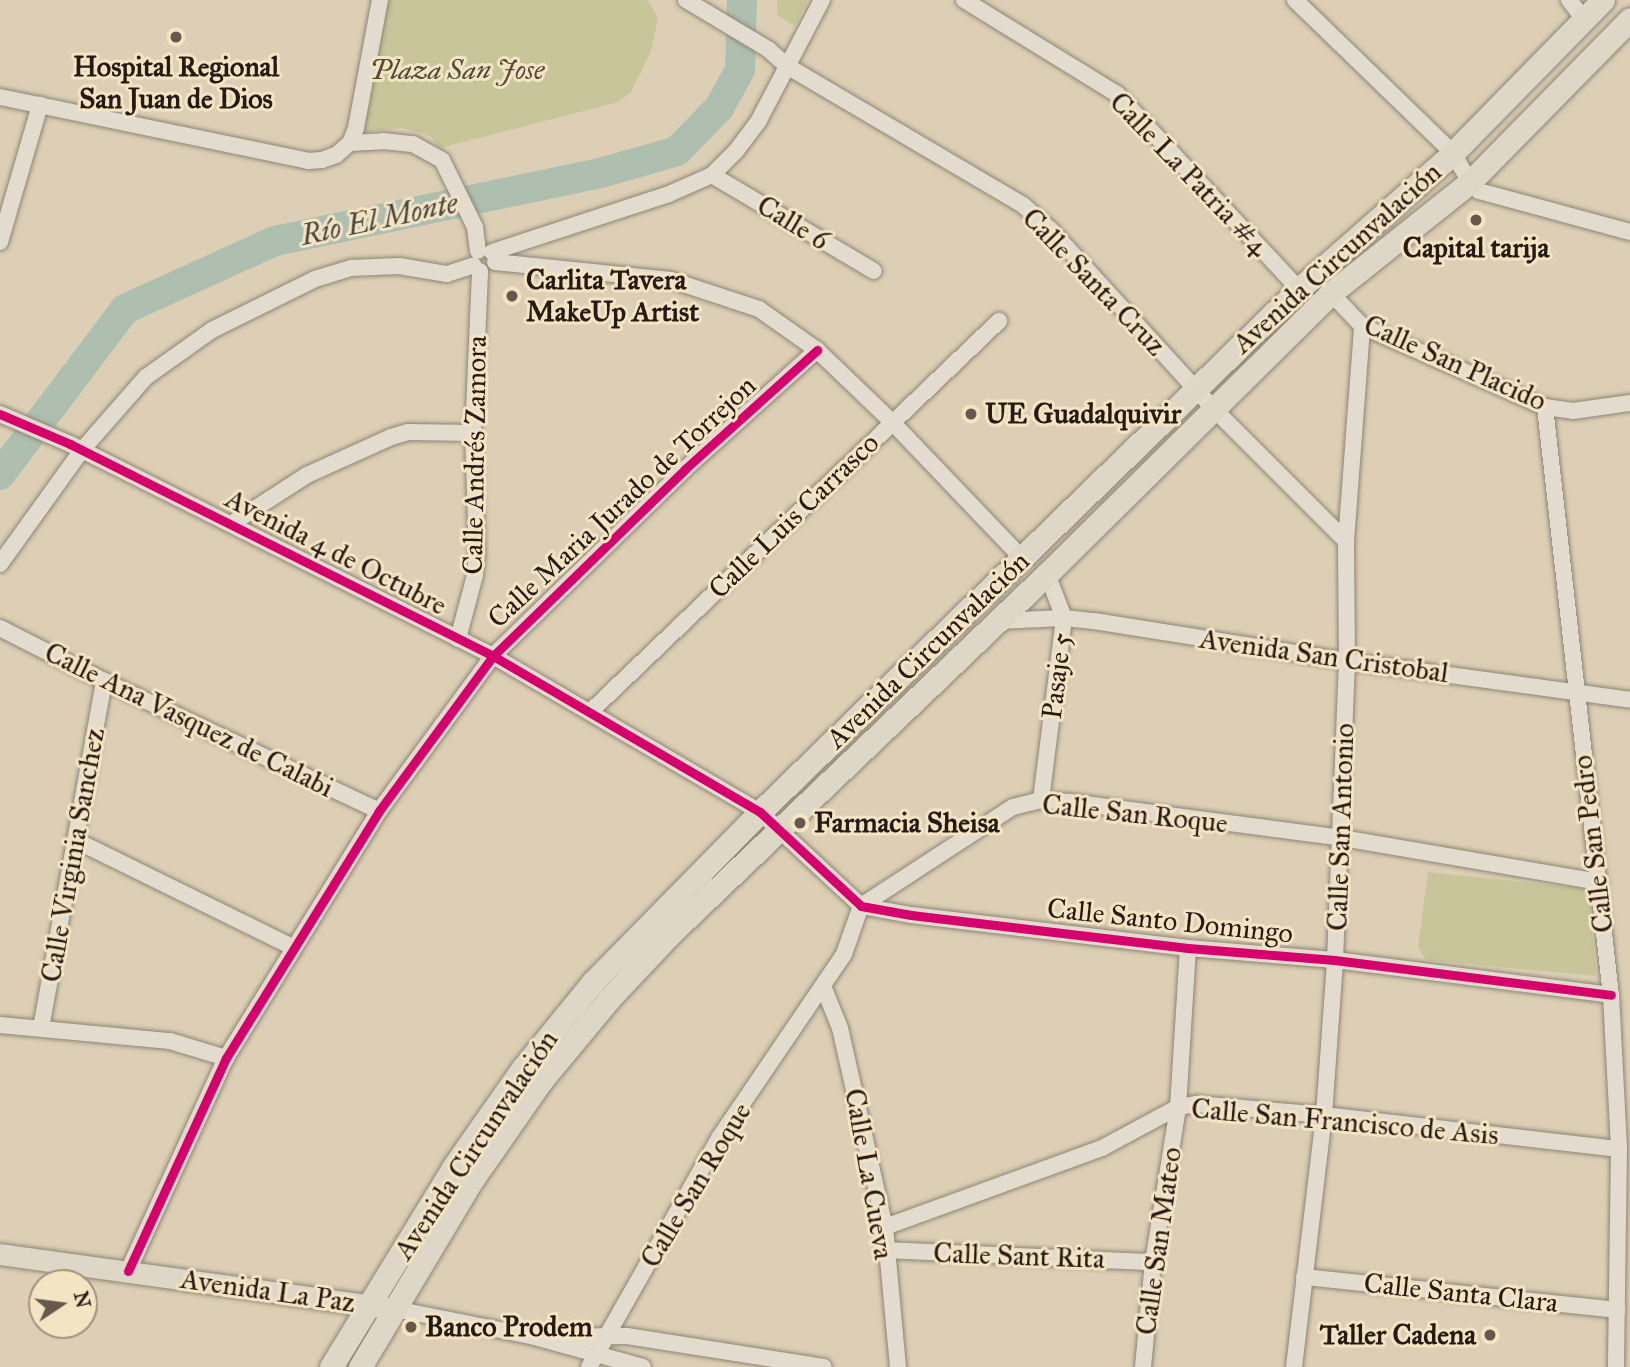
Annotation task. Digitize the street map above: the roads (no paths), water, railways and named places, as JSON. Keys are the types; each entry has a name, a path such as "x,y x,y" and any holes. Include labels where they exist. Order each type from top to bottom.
{"highway":[{"name":"Avenida Circunvalación","path":"331,1367 454,1166 523,1068 630,942 760,812 1299,289 1452,153 1602,1"},
{"name":"Avenida Circunvalación","path":"360,1367 472,1180 541,1081 609,999 779,828 1047,574 1331,293 1470,182 1625,29"}],"main road":[{"name":"Avenida La Paz","path":"0,1254 395,1309"}],"street":[{"path":"0,97 308,161 336,155 350,143 356,128 380,0"},
{"name":"Calle Santa Cruz","path":"687,0 768,49 787,66 1023,205 1050,229 1213,408 1346,541"},
{"path":"0,564 76,447 146,377 212,330 289,291 339,272 374,265 447,274 669,194 712,175 737,151 759,120 822,0"},
{"name":"Calle La Patria #4","path":"964,0 1117,94 1299,289"},
{"path":"1295,0 1452,153 1470,182 1479,191 1630,232"},
{"path":"1569,0 1584,19"},
{"path":"0,242 40,105"},
{"name":"Calle Andrés Zamora","path":"350,143 413,144 442,160 475,227 484,260 473,433 477,554 475,575 458,639"},
{"name":"Calle 6","path":"712,175 874,271"},
{"path":"484,260 671,281 759,309 817,350 892,422 1022,558"},
{"name":"Calle San Placido","path":"1331,293 1362,327 1545,407 1573,411 1630,402"},
{"name":"Calle Luis Carrasco","path":"590,712 999,321"},
{"name":"Calle San Antonio","path":"1294,1367 1324,1115 1335,960 1342,838 1347,661 1346,541 1362,327"},
{"name":"Calle Maria Jurado de Torrejon","path":"128,1271 226,1058 292,947 379,811 493,656 685,469 817,350"},
{"name":"Calle San Pedro","path":"1545,407 1624,1128 1619,1149 1616,1367"},
{"name":"Avenida 4 de Octubre","path":"0,414 76,447 493,656 760,812"},
{"path":"231,524 307,475 391,437 408,432 473,433"},
{"path":"1047,574 1064,618"},
{"name":"Avenida San Cristobal","path":"1064,618 1630,700"},
{"name":"Pasaje 5","path":"997,621 1064,618 1041,800"},
{"name":"Calle Ana Vasquez de Calabi","path":"0,628 104,681 379,811"},
{"name":"Calle Virginia Sanchez","path":"41,1028 104,681"},
{"name":"Calle San Roque","path":"592,1361 719,1138 844,954 861,906 1013,807 1041,800 1342,838 1599,882"},
{"path":"760,812 861,906"},
{"path":"75,840 292,947"},
{"name":"Calle Santo Domingo","path":"861,906 911,915 1188,948 1335,960 1611,995"},
{"name":"Calle San Mateo","path":"1143,1367 1153,1262 1178,1107 1188,948"},
{"name":"Calle La Cueva","path":"823,986 840,1028 885,1227 885,1250 898,1367"},
{"path":"0,1025 170,1041 226,1058"},
{"name":"Calle San Francisco de Asis","path":"885,1227 1102,1148 1178,1107 1196,1104 1324,1115 1619,1149"},
{"name":"Calle Sant Rita","path":"885,1250 1153,1262"},
{"name":"Calle Santa Clara","path":"1304,1277 1617,1310"},
{"name":"Avenida La Paz","path":"395,1309 535,1337 592,1361 643,1367"},
{"name":"Avenida La Paz","path":"535,1337 627,1336 824,1367"}],"waterway":[{"name":"Río El Monte","path":"0,475 125,309 275,241 604,172 677,151 719,108 740,70 742,0"}],"place":[{"name":"Hospital Regional San Juan de Dios","path":"176,37"},
{"name":"Capital tarija","path":"1476,220"},
{"name":"Carlita Tavera MakeUp Artist","path":"512,296"},
{"name":"UE Guadalquivir","path":"971,414"},
{"name":"Farmacia Sheisa","path":"800,823"},
{"name":"Banco Prodem","path":"411,1327"},
{"name":"Taller Cadena","path":"1490,1335"}],"park label":[{"name":"Plaza San Jose","path":"457,70"}]}
